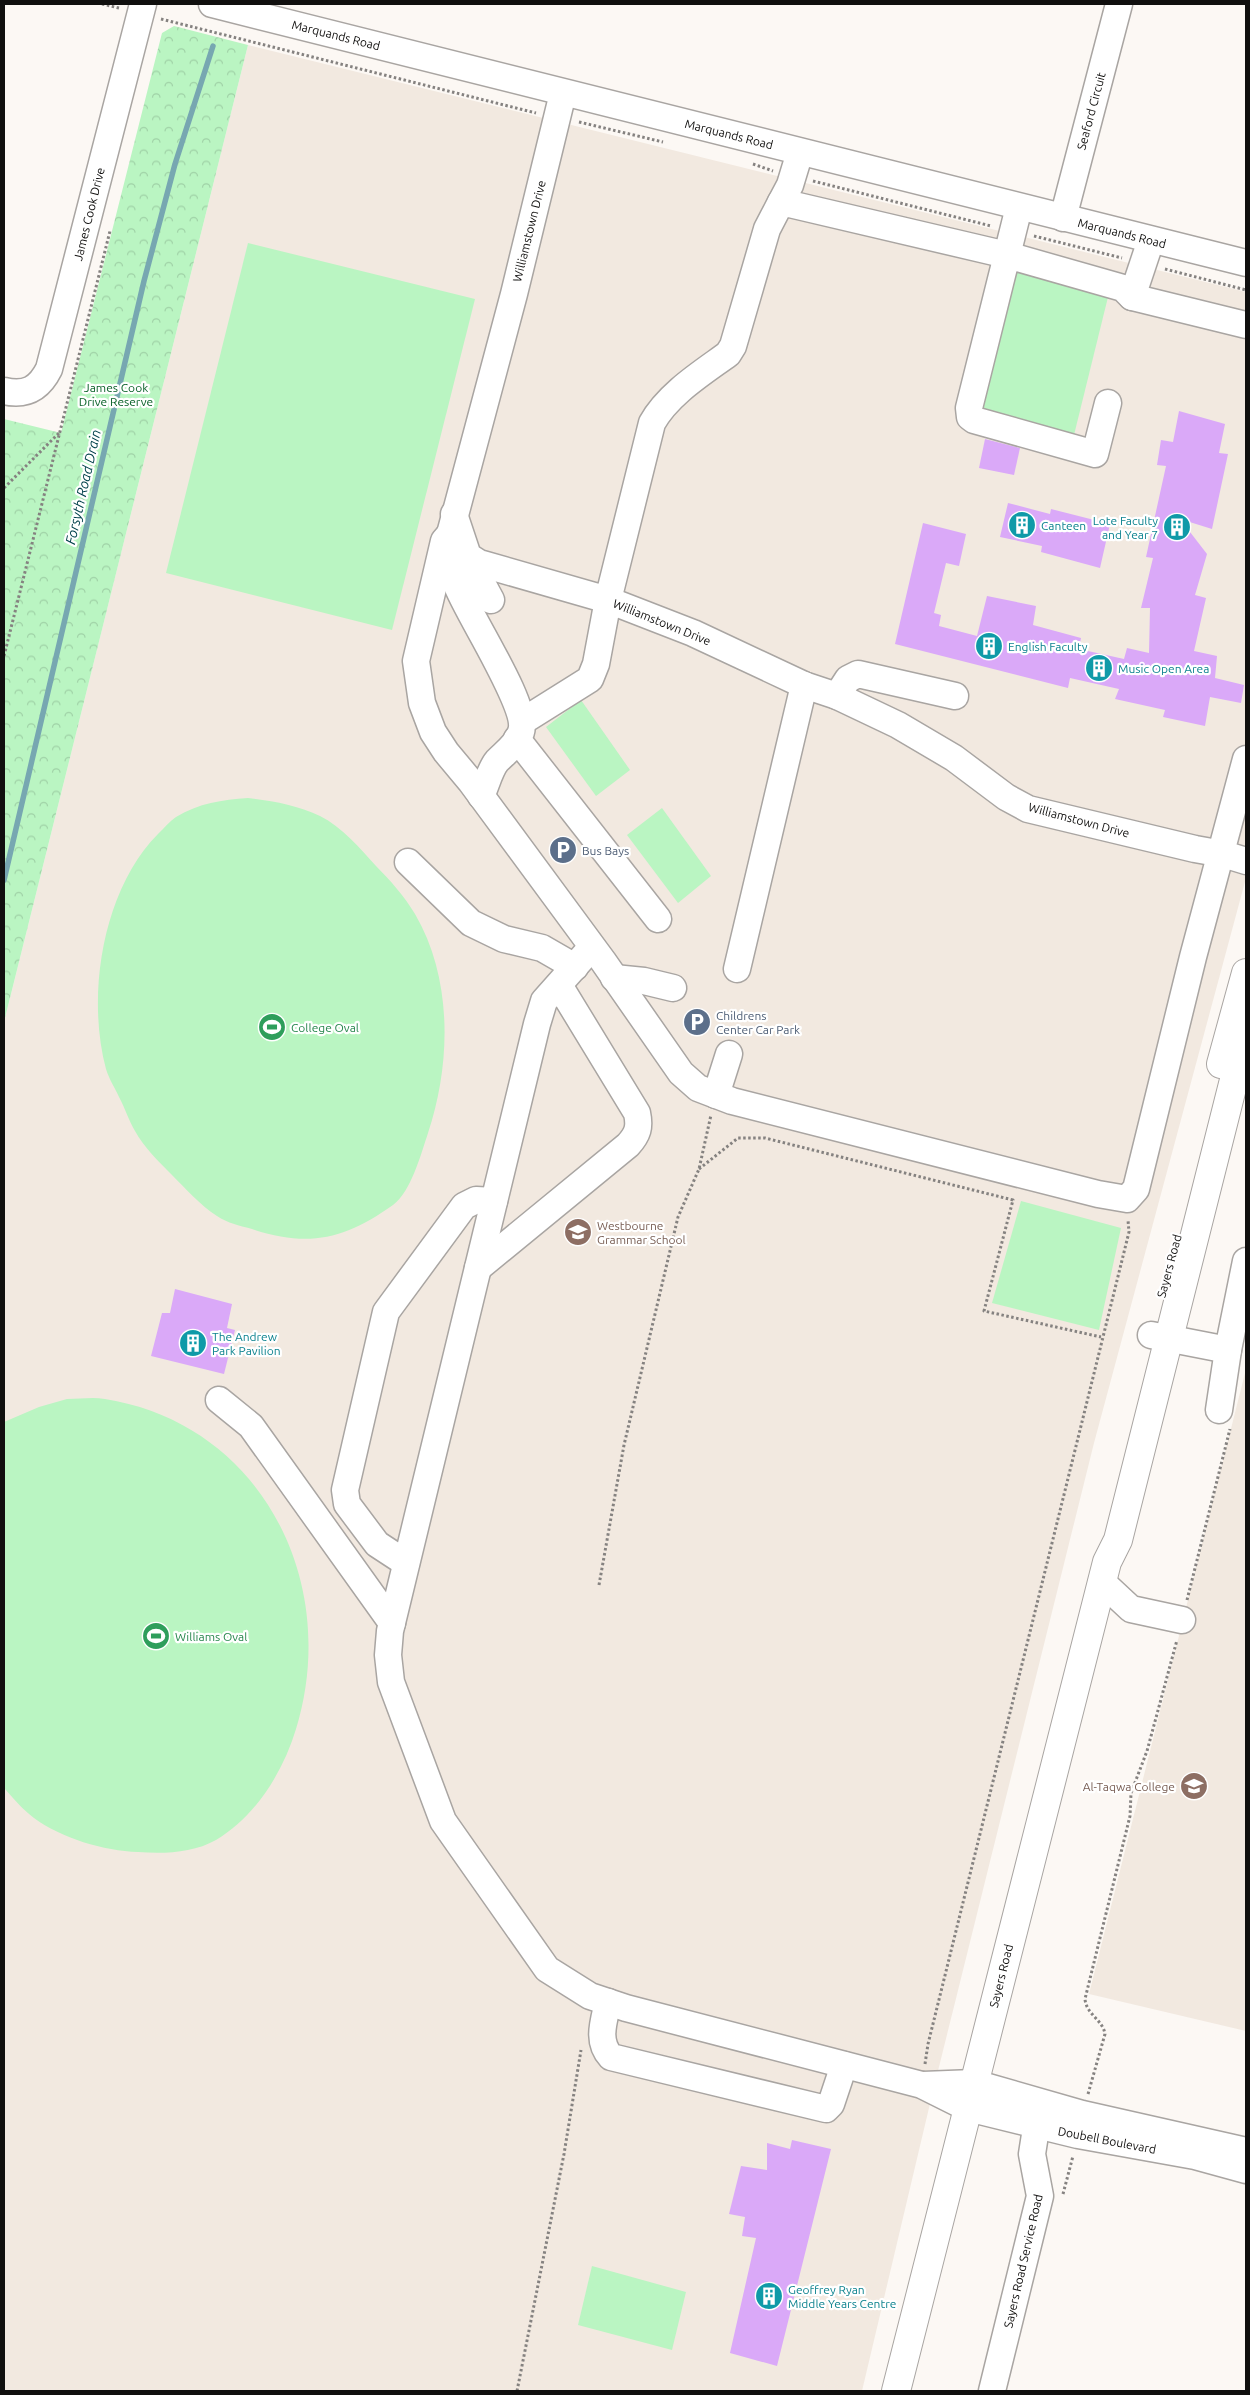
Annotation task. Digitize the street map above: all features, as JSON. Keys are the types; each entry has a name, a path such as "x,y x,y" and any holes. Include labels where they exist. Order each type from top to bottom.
{"main road":[{"name":"Sayers Road","path":"896,2391 1105,1572 1118,1540 1160,1337 1237,1062 1246,972"}],"street":[{"name":"Marquands Road","path":"212,4 288,13 563,93 1013,231 1063,218 1148,252 1246,263"},
{"name":"Seaford Circuit","path":"1063,218 1119,4"},
{"name":"James Cook Drive","path":"4,391 25,392 36,388 49,369 147,15"},
{"name":"Williamstown Drive","path":"563,93 514,294 452,524 450,562 456,584 517,704 520,730 590,679 596,664 608,600 693,633 804,685 836,696 898,725 954,758 1006,797 1028,809 1234,857"},
{"path":"452,524 468,556 479,563 608,600 652,423 659,410 728,354 733,346 767,229 797,164"},
{"path":"781,202 1013,231 1123,288 1132,297 1246,325"},
{"path":"1013,231 969,408 970,418 1095,454 1108,403"},
{"path":"1132,297 1148,252"},
{"path":"452,524 444,541 416,661 422,703 433,732 592,947 681,1073 698,1088 732,1101 988,1167 1098,1194 1127,1199 1136,1188 1193,957 1234,857 1246,759"},
{"path":"473,560 476,572 491,600"},
{"path":"836,696 848,679 858,674 955,696"},
{"path":"737,969 804,685"},
{"path":"461,770 496,762 507,753 520,730 658,919"},
{"path":"481,796 496,762"},
{"path":"408,862 471,923 504,939 542,948 567,976 637,1114 640,1126 636,1136 628,1145 478,1268"},
{"name":"Doubell Boulevard","path":"592,947 544,1001 537,1024 392,1623 388,1656 391,1682 443,1821 546,1969 590,1996 844,2065 1038,2113 1196,2148 1246,2151"},
{"path":"614,978 644,981 673,988"},
{"path":"716,1095 729,1054"},
{"path":"406,1562 377,1544 347,1504 345,1490 386,1312 464,1206 476,1200 494,1201"},
{"path":"1225,1416 1228,1350 1246,1261"},
{"path":"1160,1337 1228,1350"},
{"path":"219,1400 252,1426 392,1623"},
{"path":"1105,1572 1131,1609"},
{"path":"1092,1624 1131,1609 1172,1618"},
{"path":"608,2002 602,2038 604,2049 611,2057 826,2109 831,2104 844,2065"},
{"name":"Doubell Boulevard","path":"1038,2113 1082,2114 1196,2148 1246,2170"},
{"name":"Sayers Road Service Road","path":"992,2391 1040,2196 1032,2154 1038,2113"}],"path":[{"path":"102,4 557,119 670,143"},
{"path":"750,163 797,164 1013,231 1148,252 1246,290"},
{"path":"4,656 112,223"},
{"path":"4,488 61,431"},
{"path":"599,1586 624,1445 678,1217 699,1169 716,1095"},
{"path":"699,1169 738,1138 765,1138 1013,1200 984,1311 1102,1337"},
{"path":"922,2085 928,2044 1129,1232 1127,1199"},
{"path":"1082,2114 1105,2034 1102,2027 1087,2010 1085,1999 1130,1816 1131,1792 1155,1723 1172,1618 1225,1416"},
{"path":"518,2391 564,2154 582,2047"}],"shaded area":[{"name":"Westbourne Grammar School","path":"248,45 1246,292 1246,878 1094,1443 933,2091 862,2391 4,2391 4,1022"},
{"name":"Al-Taqwa College","path":"1246,1369 1246,2031 1089,1994"}],"green space":[{"name":"James Cook Drive Reserve","path":"174,26 248,45 4,1022 4,419 61,433 162,33"},
{"path":"248,243 475,299 392,630 166,573"},
{"path":"1015,270 1109,293 1074,435 987,412 981,407"},
{"path":"581,700 630,770 596,796 546,727"},
{"name":"College Oval","path":"248,798 285,804 311,812 336,826 357,845 397,889 415,914 427,939 436,966 442,994 444,1051 441,1079 428,1133 419,1162 410,1182 393,1205 375,1217 342,1233 326,1237 309,1239 272,1235 225,1221 199,1202 156,1159 139,1137 107,1073 100,1040 98,1009 99,977 104,944 112,913 124,884 139,857 167,825 185,812 211,803"},
{"path":"662,808 711,876 678,903 627,835"},
{"path":"1021,1201 1121,1228 1099,1330 992,1303"},
{"name":"Williams Oval","path":"67,1399 105,1399 160,1414 207,1441 246,1476 276,1519 297,1567 307,1619 307,1674 296,1729 276,1777 255,1806 244,1819 230,1830 216,1840 198,1848 168,1853 148,1853 111,1849 83,1842 57,1832 34,1818 4,1788 4,1422 39,1407"},
{"path":"592,2266 686,2292 672,2350 578,2325"}],"building":[{"path":"1179,411 1225,424 1219,453 1228,454 1212,529 1180,519 1207,554 1195,595 1206,598 1194,651 1217,656 1215,678 1244,685 1241,703 1210,697 1205,726 1163,717 1165,710 1115,699 1119,689 1070,678 1068,688 895,644 923,523 966,534 959,566 946,563 934,613 941,615 939,626 977,636 987,596 1036,606 1033,625 1081,638 1079,649 1124,659 1127,648 1149,653 1150,608 1141,608 1153,558 1146,557 1166,466 1157,465 1161,440 1173,442"},
{"path":"985,439 1020,448 1014,475 979,468"},
{"path":"1008,503 1050,514 1051,509 1110,524 1100,568 1041,552 1042,546 1000,537"},
{"name":"The Andrew Park Pavilion","path":"175,1289 232,1304 227,1328 235,1330 224,1374 151,1356 162,1313 170,1313"},
{"name":"Geoffrey Ryan Middle Years Centre","path":"792,2140 831,2149 777,2366 730,2353 756,2238 742,2236 745,2217 729,2214 741,2166 767,2170 767,2143 790,2149"}],"waterway":[{"name":"Forsyth Road Drain","path":"4,880 144,281 175,164 213,46"}],"place":[{"name":"Canteen","path":"1022,525"},
{"name":"Lote Faculty and Year 7","path":"1177,527"},
{"name":"English Faculty","path":"989,646"},
{"name":"Music Open Area","path":"1099,668"},
{"name":"Bus Bays","path":"563,850"},
{"name":"Childrens Center Car Park","path":"697,1022"},
{"name":"College Oval","path":"272,1027"},
{"name":"Westbourne Grammar School","path":"578,1232"},
{"name":"The Andrew Park Pavilion","path":"193,1343"},
{"name":"Williams Oval","path":"156,1636"},
{"name":"Al-Taqwa College","path":"1194,1786"},
{"name":"Geoffrey Ryan Middle Years Centre","path":"769,2296"}]}
